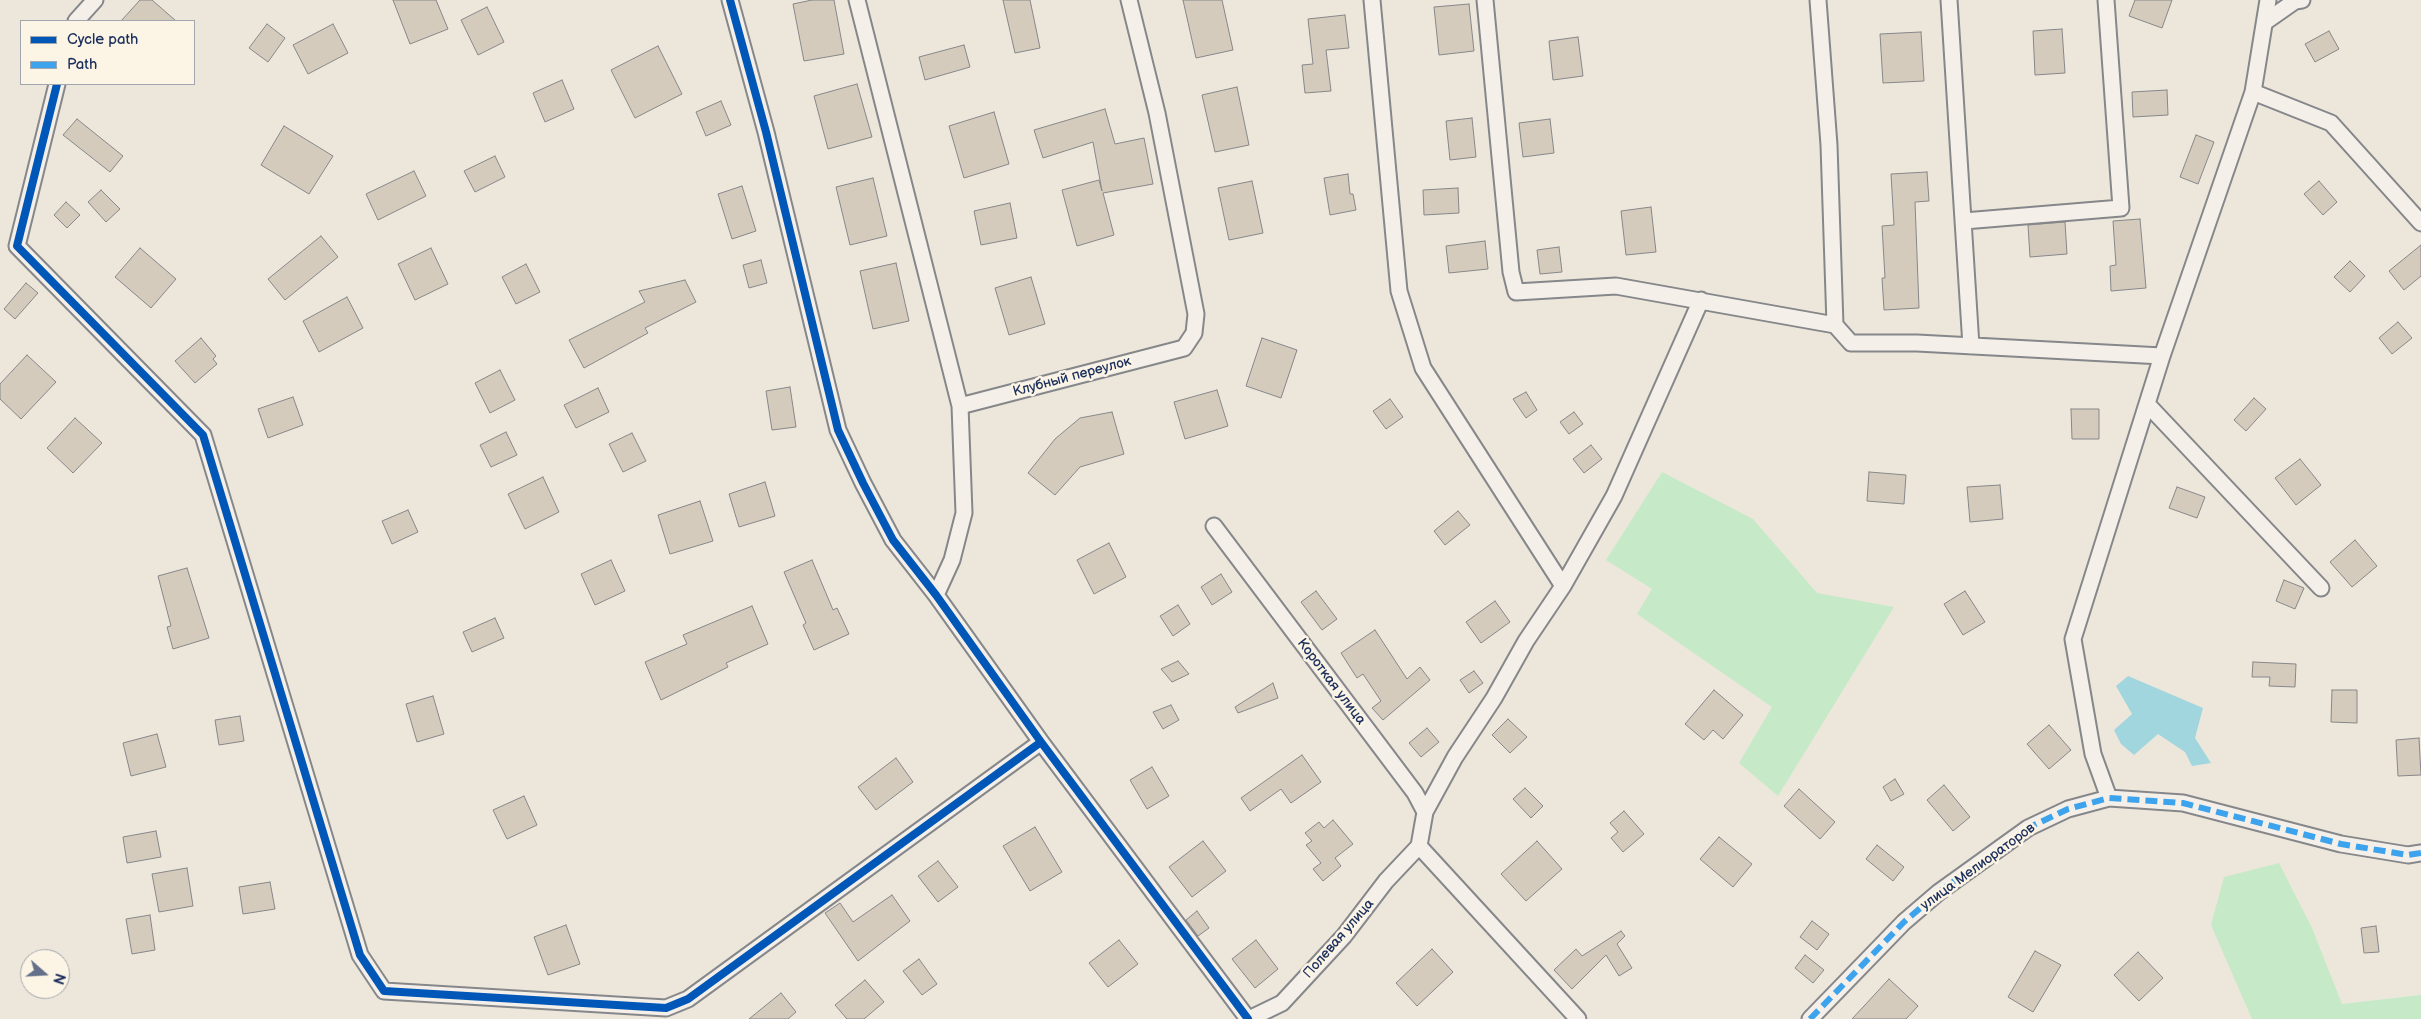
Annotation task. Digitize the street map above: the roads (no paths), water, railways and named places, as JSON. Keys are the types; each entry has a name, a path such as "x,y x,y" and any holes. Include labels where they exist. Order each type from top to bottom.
{"street":[{"path":"77,20 95,0"},
{"path":"730,0 766,132 838,430 893,540 936,595 1041,742 1248,1019"},
{"path":"857,0 960,406 964,513 952,560 936,595"},
{"name":"Клубный переулок","path":"960,406 1184,348 1194,333 1196,314 1157,113 1129,0"},
{"path":"1372,0 1398,291 1423,368 1563,586"},
{"path":"1485,0 1511,272 1516,292 1616,286 1702,300 1738,310 1835,325 1851,343 1971,346 2162,356"},
{"path":"1818,0 1829,145 1835,325"},
{"path":"1949,0 1971,346"},
{"path":"1964,220 2121,208 2106,0"},
{"path":"2109,798 2093,754 2073,639 2162,356 2253,92 2268,0"},
{"path":"2265,22 2295,1 2302,0"},
{"path":"57,85 17,246 203,435 360,955 384,991 666,1008 688,999 1041,742"},
{"path":"2253,92 2331,123 2421,223"},
{"path":"1578,1019 1419,846 1425,812 1454,757 1494,698 1526,641 1563,586 1614,496 1702,300"},
{"path":"2148,405 2320,588"},
{"name":"Короткая улица","path":"1214,526 1415,793 1425,812"},
{"name":"улица Мелиораторов","path":"1810,1019 1904,922 1939,892 2028,828 2068,810 2109,798 2183,802 2341,844 2408,854 2421,853"},
{"name":"Полевая улица","path":"1248,1019 1282,1003 1344,936 1386,881 1419,846"}],"water":[{"path":"2128,676 2203,708 2195,738 2211,763 2192,766 2185,752 2158,734 2134,755 2121,744 2114,730 2132,714 2116,686"}]}
